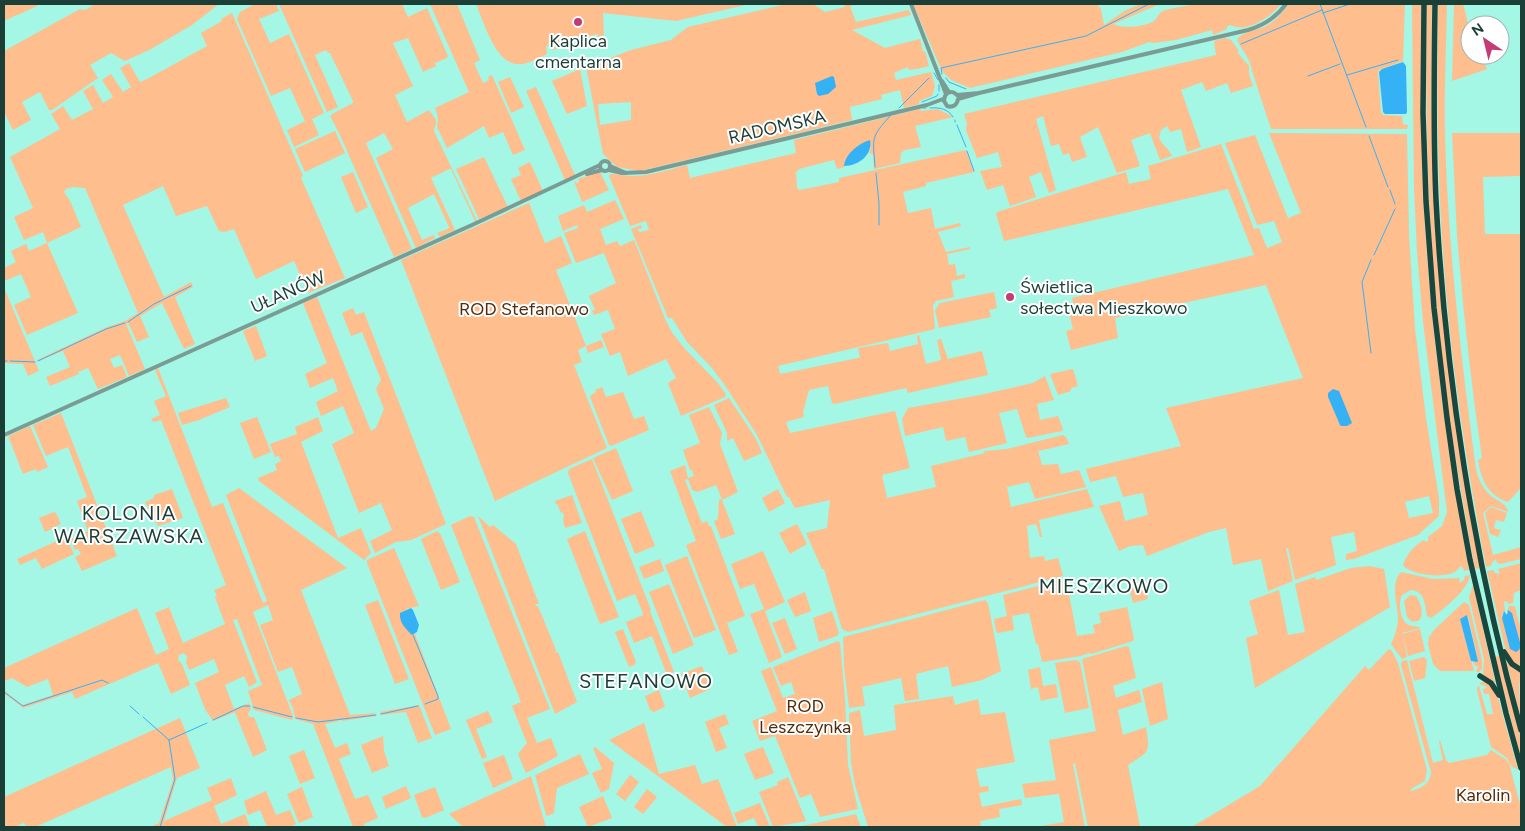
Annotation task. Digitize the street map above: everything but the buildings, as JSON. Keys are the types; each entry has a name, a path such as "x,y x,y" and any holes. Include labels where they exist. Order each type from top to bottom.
{"highway":[{"path":"1424,4 1423,113 1429,254 1447,418 1470,560 1521,768"},
{"path":"1435,4 1433,81 1436,200 1450,357 1468,489 1497,634 1521,730"},
{"path":"1470,560 1471,583"},
{"path":"1497,634 1507,658 1514,666 1521,670"},
{"path":"1480,676 1496,688 1506,713"}],"street":[{"path":"911,4 948,93"},
{"path":"958,97 1248,30 1267,23 1286,4"},
{"path":"948,93 953,92 958,97"},
{"path":"948,93 944,101 947,106 953,107 956,105 958,97"},
{"name":"RADOMSKA","path":"610,168 626,173 646,172 944,101"},
{"path":"602,162 609,162 610,168 601,168 602,162"},
{"name":"UŁANÓW","path":"4,435 601,168"}],"green space":[{"path":"1223,3 1281,4 1272,14 1244,27 1231,25 1227,26 1227,29 1213,35 1212,30 1176,40 1149,42 1122,52 970,88 951,80 942,71 913,4 1097,4 1101,9 1104,25 1126,10 1141,4 1160,4 1113,24 1128,27 1150,23 1163,11 1179,7"},
{"path":"4,4 40,4 4,21"},
{"path":"95,4 219,4 192,25 151,49 125,61 111,53 90,65 98,78 52,110 49,110 40,92 22,102 31,120 13,130 4,112 4,51 80,9 85,10"},
{"path":"255,4 276,4 279,11 259,19 270,43 289,34 324,113 312,119 319,135 294,147 287,130 305,121 290,88 271,96 237,19 240,12"},
{"path":"279,4 402,4 408,17 427,8 448,56 435,63 436,66 423,72 408,38 393,43 413,86 395,95 407,122 429,110 436,122 434,131 477,221 475,221 451,169 449,169 431,178 455,230 440,237 437,233 449,227 434,194 408,208 422,240 434,235 435,238 416,248 376,158 393,149 384,133 366,143 412,249 394,257 330,116 353,103 353,101 330,53 326,50 315,55 338,107 327,112"},
{"path":"430,4 457,4 480,60 474,63 483,83 489,80 488,77 492,75 525,150 513,155 503,132 489,138 484,126 447,148 437,129 438,117 435,108 469,92"},
{"path":"476,4 750,4 676,21 603,13 604,35 598,37 598,34 559,43 560,48 552,50 551,45 546,46 547,54 522,64 513,63 505,59 498,52 487,32"},
{"path":"786,4 813,4 825,12 845,7 844,4 860,4 850,6 856,22 909,10 911,15 852,30 885,48 920,39 929,66 909,70 908,67 894,73 896,80 931,72 935,86 932,96 919,101 919,104 904,108 900,90 881,95 882,99 850,107 852,120 640,171 617,167 603,154 586,67 631,50 671,40 688,27","holes":["631,102 631,120 600,125 598,104"]},
{"path":"1289,4 1405,4 1403,61 1378,72 1381,112 1383,115 1402,116 1403,124 1408,125 1407,129 1271,129 1250,63 1237,40 1242,35 1269,24"},
{"path":"1412,4 1421,4 1423,190 1429,285 1446,428 1469,570 1464,571 1460,566 1450,574 1442,575 1415,572 1403,565 1414,547 1424,540 1428,541 1428,537 1442,526 1447,512 1423,322 1417,252 1414,189"},
{"path":"1427,4 1432,4 1431,103 1441,298 1480,568 1475,569 1452,434 1436,299 1427,152"},
{"path":"1438,4 1447,6 1445,119 1449,219 1460,344 1476,469 1479,480 1485,489 1492,497 1503,504 1508,512 1491,506 1483,513 1493,555 1521,547 1521,559 1500,564 1497,563 1496,559 1492,562 1491,566 1486,567 1459,403 1445,280 1438,150"},
{"path":"1454,4 1463,4 1466,15 1460,15 1460,65 1485,65 1487,69 1452,81"},
{"path":"232,13 345,278 308,293 294,261 256,279 234,229 224,232 219,231 207,206 176,216 163,186 123,205 164,297 191,282 193,287 175,297 195,344 184,349 162,303 140,316 149,337 137,342 128,323 126,324 145,369 129,376 120,355 110,359 114,368 122,365 127,377 98,389 88,368 78,372 79,374 50,386 46,377 70,367 63,351 37,360 107,327 125,321 138,313 85,188 73,187 66,189 64,192 81,227 47,243 43,232 24,240 14,217 33,208 10,157 60,129 51,114 63,106 72,120 93,109 83,91 93,85 103,103 113,97 102,80 111,74 123,92 131,87 120,68 129,63 140,82 149,78 207,46 201,33"},
{"path":"1225,38 1231,40 1239,51 1237,52 1249,66 1249,74 1253,86 1231,93 1227,83 1206,91 1202,82 1181,90 1201,147 1187,152 1181,129 1170,132 1167,126 1161,130 1159,138 1172,156 1160,160 1150,133 1131,140 1140,166 1117,173 1098,127 1080,137 1087,157 1072,162 1069,153 1063,155 1059,144 1051,146 1043,116 1036,119 1056,190 1049,193 1041,172 1029,177 1036,197 1010,206 1003,185 987,190 980,171 1002,167 998,152 977,158 966,130 967,123 964,114 1216,55 1214,41"},
{"path":"580,69 587,106 567,114 552,81"},
{"path":"510,77 524,107 511,113 498,82"},
{"path":"536,87 575,175 565,180 526,91"},
{"path":"920,109 921,111 938,109 953,117 915,126 921,147 905,150 901,153 900,163 874,169 873,154 869,153 871,147 850,156 845,162 845,167 837,169 834,160 799,169 796,172 797,188 800,190 839,182 839,178 966,150 974,172 926,183 926,186 903,192 908,213 931,208 935,229 960,223 961,226 938,232 946,252 970,247 970,249 947,254 949,265 955,264 957,276 965,274 965,278 951,281 954,297 936,301 933,305 935,329 778,366 780,374 858,358 860,357 858,348 888,343 890,351 918,344 917,336 919,335 926,364 941,360 937,340 941,339 948,359 982,351 988,375 908,393 906,388 834,404 832,403 828,386 809,390 803,412 804,417 786,422 790,433 895,411 910,468 882,475 887,498 936,487 931,466 985,453 984,451 1007,449 1063,435 1069,444 1038,451 1042,465 1058,464 1061,474 1079,470 1086,487 1035,499 1029,482 1007,487 1011,507 1087,489 1094,507 1039,520 1042,537 1040,537 1035,524 1027,526 1030,558 1044,556 1045,561 1058,558 1063,576 848,632 842,629 824,569 822,569 806,533 827,528 830,500 795,508 789,497 787,497 757,435 726,387 712,368 687,342 672,318 668,318 631,229 641,225 642,228 638,229 639,232 649,230 646,221 630,226 609,176 610,174 647,175 687,165 690,178 796,153 794,140"},
{"path":"335,131 345,153 305,172 295,149"},
{"path":"1269,133 1407,134 1409,235 1415,328 1426,418 1439,498 1439,516 1418,535 1354,559 1346,560 1346,554 1357,551 1354,532 1331,537 1336,565 1295,580 1288,548 1286,548 1293,581 1268,591 1261,559 1233,565 1226,528 1209,532 1147,556 1143,545 1130,546 1119,551 1099,506 1120,501 1125,521 1148,515 1143,493 1123,497 1116,476 1090,482 1086,469 1181,446 1166,408 1303,378 1266,285 1115,318 1118,338 1071,350 1066,331 1073,329 1069,313 1075,311 1072,298 1254,255 1228,189 1004,241 997,212 1126,172 1129,184 1151,179 1148,166 1221,144 1254,229 1259,228 1267,248 1282,242 1274,221 1257,225 1225,143 1255,135 1288,218 1301,213","holes":["1429,496 1433,513 1409,518 1405,502"]},
{"path":"1452,133 1521,133 1521,185 1520,176 1483,177 1485,234 1521,234 1521,488 1508,502 1495,496 1487,486 1481,474 1478,460 1482,458 1462,291"},
{"path":"484,157 508,207 479,219 456,169"},
{"path":"530,162 543,191 521,201 511,179 521,175 518,168"},
{"path":"353,172 368,207 356,213 341,177"},
{"path":"600,172 609,190 582,202 574,181 577,183 579,182 578,179"},
{"path":"615,200 624,219 600,229 606,245 617,241 620,246 634,240 673,334 726,394 725,397 681,416 668,383 676,378 666,359 628,376 620,352 610,356 601,334 615,329 608,310 594,315 592,311 595,310 589,296 616,283 604,253 576,263 564,233 578,228 577,225 563,231 558,216 584,205 587,212"},
{"name":"ROD Stefanowo","path":"529,203 545,243 561,236 572,263 556,270 586,346 578,350 582,362 574,365 607,448 495,501 401,260"},
{"path":"47,243 78,313 27,335 14,305 31,297 21,274 4,281 4,268 16,262 11,251 26,244 29,251"},
{"path":"5,290 39,371 28,376 23,364 4,363"},
{"path":"994,292 997,308 989,310 991,317 939,328 935,310 940,303"},
{"path":"317,297 371,431 376,428 384,409 376,389 381,380 362,332 351,336 342,313 353,308 356,315 364,312 446,524 411,540 396,542 375,553 370,541 392,530 381,503 359,513 332,444 354,433 343,406 321,416 316,402 338,391 333,378 310,388 305,374 327,363 303,303"},
{"path":"256,326 267,356 255,361 243,331"},
{"path":"601,340 604,347 588,353 586,346"},
{"path":"158,368 212,507 223,503 263,603 267,601 226,495 239,488 347,568 301,590 350,715 375,713 376,716 342,721 338,719 339,721 325,724 335,748 347,743 351,754 339,759 355,799 368,795 378,818 364,824 365,827 353,827 313,724 295,719 289,700 302,694 292,667 278,672 260,625 273,620 268,605 253,612 293,716 292,720 254,710 248,691 262,685 237,619 233,620 257,682 249,687 244,676 225,685 234,709 249,703 251,709 248,713 249,717 254,717 267,750 253,757 235,712 213,721 205,709 195,683 219,672 214,659 189,670 186,662 187,656 183,653 179,655 178,660 182,664 190,685 171,694 158,663 75,699 72,692 23,708 4,693 4,690 22,705 53,695 48,679 27,687 12,678 4,681 4,668 137,608 156,655 169,649 155,613 169,607 183,643 225,624 214,590 226,585 161,420 154,422 151,419 160,415 154,401 166,396 155,370"},
{"path":"1073,369 1078,386 1071,388 1071,391 1058,395 1050,374"},
{"path":"1045,376 1054,400 1037,404 1040,420 1058,416 1062,431 1028,438 1026,437 1017,409 999,413 1007,443 969,452 965,437 946,441 943,427 905,436 902,419 908,408 1033,383"},
{"path":"602,387 606,397 623,392 634,419 644,416 649,430 611,446 609,445 590,397 596,392 595,390"},
{"path":"226,398 230,407 182,425 178,413"},
{"path":"729,398 756,439 762,453 744,461 733,438 727,441 727,433 714,405"},
{"path":"709,407 722,433 720,444 738,492 722,500 735,534 721,539 714,521 718,519 719,500 722,499 716,485 698,492 692,490 688,479 685,480 702,523 707,521 709,526 711,526 745,616 727,623 738,652 729,655 686,545 696,541 670,471 685,465 688,478 694,476 683,450 700,443 689,415"},
{"path":"61,413 117,556 82,571 75,557 81,554 78,549 75,550 70,539 88,531 77,501 87,497 68,447 46,456 33,425"},
{"path":"257,417 271,452 254,459 240,423"},
{"path":"318,417 323,431 301,442 338,538 361,528 371,553 364,560 259,481 258,478 277,470 275,464 281,461 279,456 275,457 270,444 297,434 295,427"},
{"path":"30,426 48,467 37,472 36,469 23,474 8,436"},
{"path":"616,448 633,491 612,500 593,458"},
{"path":"592,459 674,672 667,675 652,636 634,643 626,622 643,615 643,613 635,594 617,601 568,473 569,469"},
{"path":"172,489 183,518 158,526 145,502 154,498 154,495"},
{"path":"778,489 785,503 769,512 762,498"},
{"path":"572,495 582,523 565,528 564,514 560,511 555,501"},
{"path":"1491,507 1507,513 1504,522 1496,520 1494,528 1501,530 1498,537 1490,534 1485,513"},
{"path":"641,511 655,546 635,554 621,519"},
{"path":"54,512 61,524 45,532 39,518"},
{"path":"470,516 474,517 550,709 527,718 537,743 551,738 558,756 526,773 518,754 527,743 512,706 521,702 451,525"},
{"path":"478,516 490,527 493,525 516,544 539,604 535,604 538,606 556,650 555,653 558,652 577,702 555,714"},
{"path":"797,524 807,544 790,554 779,533"},
{"path":"437,531 440,533 460,582 441,590 421,539"},
{"path":"585,531 619,617 600,624 567,539"},
{"path":"66,537 74,554 42,569 36,558 20,565 17,559"},
{"path":"394,548 419,606 406,609 412,635 415,634 451,729 435,735 367,563 367,560"},
{"path":"763,551 785,602 765,611 782,657 769,663 750,614 764,609 754,584 740,589 731,564"},
{"path":"687,556 716,630 694,638 665,565"},
{"path":"660,559 664,571 644,579 639,567"},
{"path":"1521,563 1521,590 1514,593 1513,603 1504,602 1505,611 1502,614 1510,649 1512,613 1507,611 1509,606 1515,606 1521,631 1521,667 1514,663 1506,652 1487,571 1493,570 1495,573 1500,574 1498,569"},
{"path":"1369,566 1384,569 1390,607 1255,688 1246,638 1258,634 1249,601 1279,590 1288,635 1305,632 1295,584 1315,577 1316,580 1351,568"},
{"path":"1401,572 1433,579 1459,578 1460,583 1464,580 1465,576 1470,575 1469,581 1460,593 1431,618 1427,616 1424,599 1419,593 1411,590 1402,595 1400,607 1404,620 1409,625 1421,628 1402,633 1407,657 1402,659 1391,644 1398,621 1395,589 1397,577"},
{"path":"1066,579 1077,636 1095,633 1093,625 1101,623 1099,613 1127,607 1133,641 1091,654 1042,662 1029,613 1012,616 1014,630 998,633 996,631 994,619 1007,616 1003,595"},
{"path":"1144,580 1148,599 1133,603 1128,583"},
{"path":"669,584 694,645 673,654 649,592"},
{"path":"1473,585 1496,686 1483,675 1484,659 1469,597"},
{"path":"805,592 811,611 795,617 787,600"},
{"path":"1410,595 1416,596 1421,608 1421,617 1416,621 1411,621 1407,617 1404,601"},
{"path":"378,600 409,679 395,684 365,605"},
{"path":"985,600 988,603 1001,671 982,680 952,687 948,666 916,674 919,699 905,701 901,678 862,687 865,706 849,708 844,667 843,637"},
{"path":"1464,602 1469,605 1482,660 1482,669 1476,672 1478,666 1475,666 1473,662 1478,660 1468,616 1460,619 1474,671 1440,671 1433,664 1428,644 1429,637"},
{"path":"832,611 839,633 837,636 819,642 813,618"},
{"path":"785,618 797,649 785,654 772,623"},
{"path":"623,629 636,662 629,667 615,632"},
{"path":"1420,629 1425,651 1408,656 1402,634"},
{"name":"ROD Leszczynka","path":"838,641 840,643 845,698 848,765 858,809 820,817 811,794 800,798 775,736 760,741 752,721 777,711 761,671 771,667 783,698 795,694 791,682 781,686 773,667"},
{"path":"1126,646 1129,647 1136,678 1113,686 1116,698 1139,690 1142,702 1118,710 1123,735 1146,727 1147,750 1141,757 1128,765 1140,827 1088,827 1075,763 1073,764 1085,827 1036,827 1064,822 1059,794 1025,798 1022,784 1056,780 1049,740 1096,731 1082,659"},
{"name":"Karolin","path":"1389,649 1398,663 1427,770 1425,781 1411,789 1411,791 1425,785 1429,780 1431,772 1401,665 1402,661 1407,660 1433,763 1443,760 1440,740 1446,760 1449,763 1487,755 1491,750 1505,759 1509,763 1521,808 1521,827 1192,827 1260,786 1365,666 1369,670"},
{"path":"1500,656 1521,739 1521,759 1495,657"},
{"path":"1424,657 1427,660 1425,678 1414,681 1409,661"},
{"path":"1076,660 1080,662 1089,708 1065,713 1055,663"},
{"path":"1506,661 1521,673 1519,690 1521,719"},
{"path":"702,666 710,689 690,698 681,674"},
{"path":"1040,667 1043,686 1056,684 1058,697 1041,701 1038,687 1031,689 1028,670"},
{"path":"1485,681 1492,687 1499,701 1518,770 1511,766 1507,758 1491,747 1477,690 1479,686 1487,714 1493,714 1489,694 1484,694 1483,690 1487,687 1480,684"},
{"path":"1162,682 1168,719 1150,726 1142,689"},
{"path":"659,690 665,707 654,712 650,710 645,696"},
{"path":"953,696 955,705 978,699 981,715 1005,712 1015,762 976,769 980,787 988,786 989,791 979,793 982,807 1021,799 1022,805 999,809 1000,817 980,821 981,827 868,827 855,785 851,763 849,713 860,710 864,736 896,730 894,705"},
{"path":"419,705 432,738 418,743 406,712 381,715 380,712"},
{"path":"488,711 493,722 476,729 487,757 482,759 466,720"},
{"path":"725,714 729,724 719,728 727,748 716,752 705,722"},
{"path":"180,718 200,768 177,778 164,821 212,800 207,788 231,778 237,795 214,806 221,824 245,814 250,827 150,827 159,823 173,780 171,767 35,827 27,827 24,823 14,827 4,827 4,797"},
{"path":"644,723 659,774 695,765 702,784 718,779 737,827 727,827 609,740"},
{"path":"383,736 384,751 389,766 372,773 361,745"},
{"path":"595,747 614,763 609,789 601,793 592,773 602,769 593,748"},
{"path":"763,747 774,773 755,780 744,754"},
{"path":"304,750 315,778 300,784 289,756"},
{"path":"580,754 589,774 557,788 554,813 546,815 535,775"},
{"path":"504,755 513,779 493,788 483,763"},
{"path":"630,775 639,782 625,801 616,794"},
{"path":"531,776 546,827 463,827 449,814"},
{"path":"788,777 806,821 773,827 759,792 778,785 777,782"},
{"path":"406,786 411,798 386,809 382,797"},
{"path":"302,787 313,817 299,823 287,794"},
{"path":"435,787 444,810 425,818 422,817 414,795"},
{"path":"647,789 657,797 643,814 634,807"},
{"path":"266,791 276,815 290,810 296,824 289,827 267,827 260,810 248,815 244,801"},
{"path":"603,796 612,818 588,827 579,807"},
{"path":"760,803 770,827 758,827 754,818 738,824 734,813"},
{"path":"856,814 861,827 798,827"}],"water":[{"path":"1403,62 1406,66 1407,112 1406,114 1385,114 1383,112 1379,72 1382,69"},
{"path":"832,76 834,77 836,87 828,94 819,96 815,83"},
{"path":"870,140 869,150 863,159 854,164 844,166 847,157 853,150"},
{"path":"1333,389 1339,391 1352,423 1347,426 1340,425 1328,397 1328,393"},
{"path":"411,608 419,625 417,632 412,635 403,626 400,617 400,613"},
{"path":"1508,610 1512,613 1521,646 1516,652 1510,649 1502,618 1504,611 1507,615"},
{"path":"1467,615 1477,662 1471,661 1460,619"}],"waterway":[{"path":"942,74 941,68 1086,36 1149,4"},
{"path":"1320,4 1366,127"},
{"path":"1323,13 1350,4"},
{"path":"1241,44 1322,10"},
{"path":"1347,75 1398,60"},
{"path":"1308,76 1340,64"},
{"path":"934,73 938,80"},
{"path":"899,108 929,78"},
{"path":"946,78 949,82 966,89"},
{"path":"939,85 939,91"},
{"path":"922,102 938,94"},
{"path":"930,108 943,109 953,117"},
{"path":"875,167 874,138 891,115"},
{"path":"957,125 966,147"},
{"path":"1369,136 1388,187"},
{"path":"967,151 974,171"},
{"path":"876,173 879,225"},
{"path":"1390,190 1395,204"},
{"path":"1374,255 1395,209"},
{"path":"1371,260 1362,282 1371,353"},
{"path":"128,322 154,304 191,286"},
{"path":"38,361 106,329 125,323"},
{"path":"10,361 35,362"},
{"path":"413,635 438,696 438,699 425,704"},
{"path":"4,692 23,706 102,680 108,683"},
{"path":"130,706 139,714"},
{"path":"213,720 243,706 250,706"},
{"path":"381,714 418,706"},
{"path":"253,707 292,717"},
{"path":"296,718 318,722 376,715"},
{"path":"143,717 169,740 175,779 160,827"},
{"path":"169,740 207,723"}],"place":[{"name":"Kaplica cmentarna","path":"578,22"},
{"name":"Świetlica sołectwa Mieszkowo","path":"1010,297"}],"district":[{"name":"KOLONIA WARSZAWSKA","path":"129,524"},
{"name":"MIESZKOWO","path":"1104,586"},
{"name":"STEFANOWO","path":"646,681"}]}
